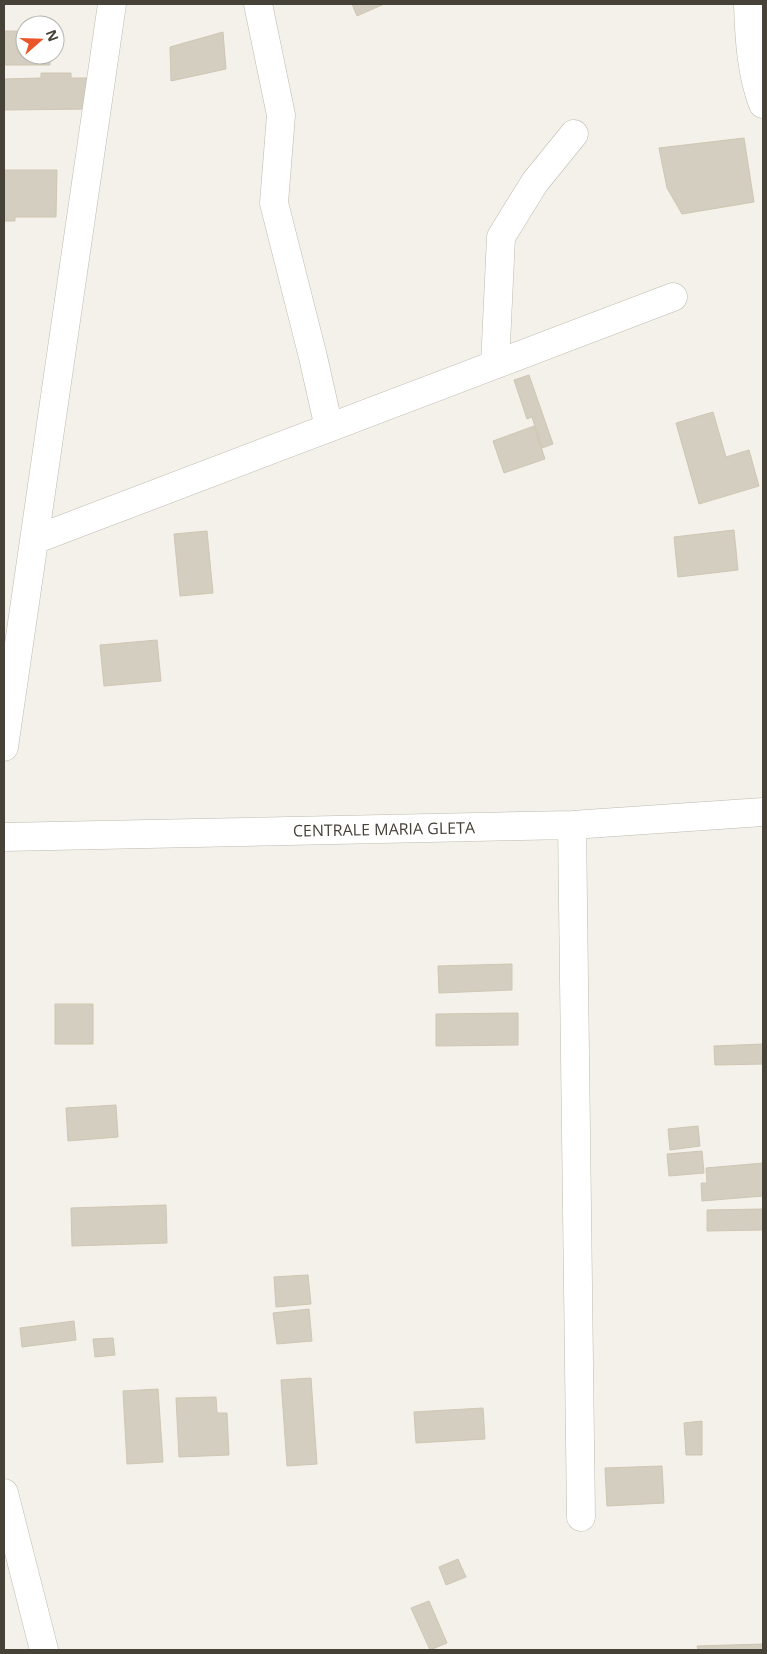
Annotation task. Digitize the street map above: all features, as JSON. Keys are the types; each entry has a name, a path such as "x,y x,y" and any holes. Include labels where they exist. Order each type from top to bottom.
{"street":[{"path":"4,747 112,4"},
{"path":"258,4 281,115 274,203 329,428"},
{"path":"748,4 749,38 759,94 763,104"},
{"path":"495,365 501,237 535,182 574,134"},
{"path":"34,540 673,297"},
{"name":"CENTRALE MARIA GLETA","path":"4,837 572,826 763,812"},
{"path":"572,826 581,1517"},
{"path":"4,1493 44,1650"}],"building":[{"path":"352,4 384,4 357,16"},
{"path":"4,31 15,31 15,65 4,65"},
{"path":"223,32 226,69 171,81 170,47"},
{"path":"41,73 71,73 71,78 88,78 89,109 4,110 4,79 41,78"},
{"path":"744,138 754,202 682,214 667,188 659,148"},
{"path":"4,170 57,170 56,217 15,217 15,221 4,221"},
{"path":"529,375 553,444 542,448 532,417 527,419 514,380"},
{"path":"713,412 726,457 749,450 759,486 699,504 676,423"},
{"path":"534,426 545,459 504,473 493,441"},
{"path":"734,530 738,570 678,577 674,537"},
{"path":"207,531 213,593 180,596 174,534"},
{"path":"157,640 161,681 104,686 100,645"},
{"path":"512,964 512,990 439,993 438,966"},
{"path":"55,1004 93,1004 93,1044 55,1044"},
{"path":"518,1013 518,1045 436,1046 436,1014"},
{"path":"763,1044 763,1064 715,1065 714,1046"},
{"path":"116,1105 118,1137 68,1141 66,1108"},
{"path":"698,1126 700,1146 670,1150 668,1129"},
{"path":"702,1151 704,1173 669,1176 667,1154"},
{"path":"763,1163 763,1196 702,1201 701,1183 707,1183 706,1168"},
{"path":"166,1205 167,1243 72,1246 71,1208"},
{"path":"763,1209 763,1230 707,1231 707,1210"},
{"path":"308,1275 311,1304 276,1307 274,1277"},
{"path":"309,1309 312,1341 277,1344 273,1313"},
{"path":"74,1321 76,1340 22,1347 20,1328"},
{"path":"113,1338 115,1355 95,1357 93,1339"},
{"path":"311,1378 317,1464 287,1466 281,1380"},
{"path":"158,1389 163,1462 127,1464 123,1391"},
{"path":"216,1397 217,1413 227,1413 229,1455 179,1457 176,1398"},
{"path":"483,1408 485,1439 416,1443 414,1412"},
{"path":"702,1421 702,1455 686,1455 684,1423"},
{"path":"662,1466 664,1503 607,1506 605,1468"},
{"path":"458,1559 466,1577 446,1585 439,1567"},
{"path":"429,1601 447,1643 430,1650 411,1608"},
{"path":"763,1644 763,1650 698,1650 697,1646"}]}
